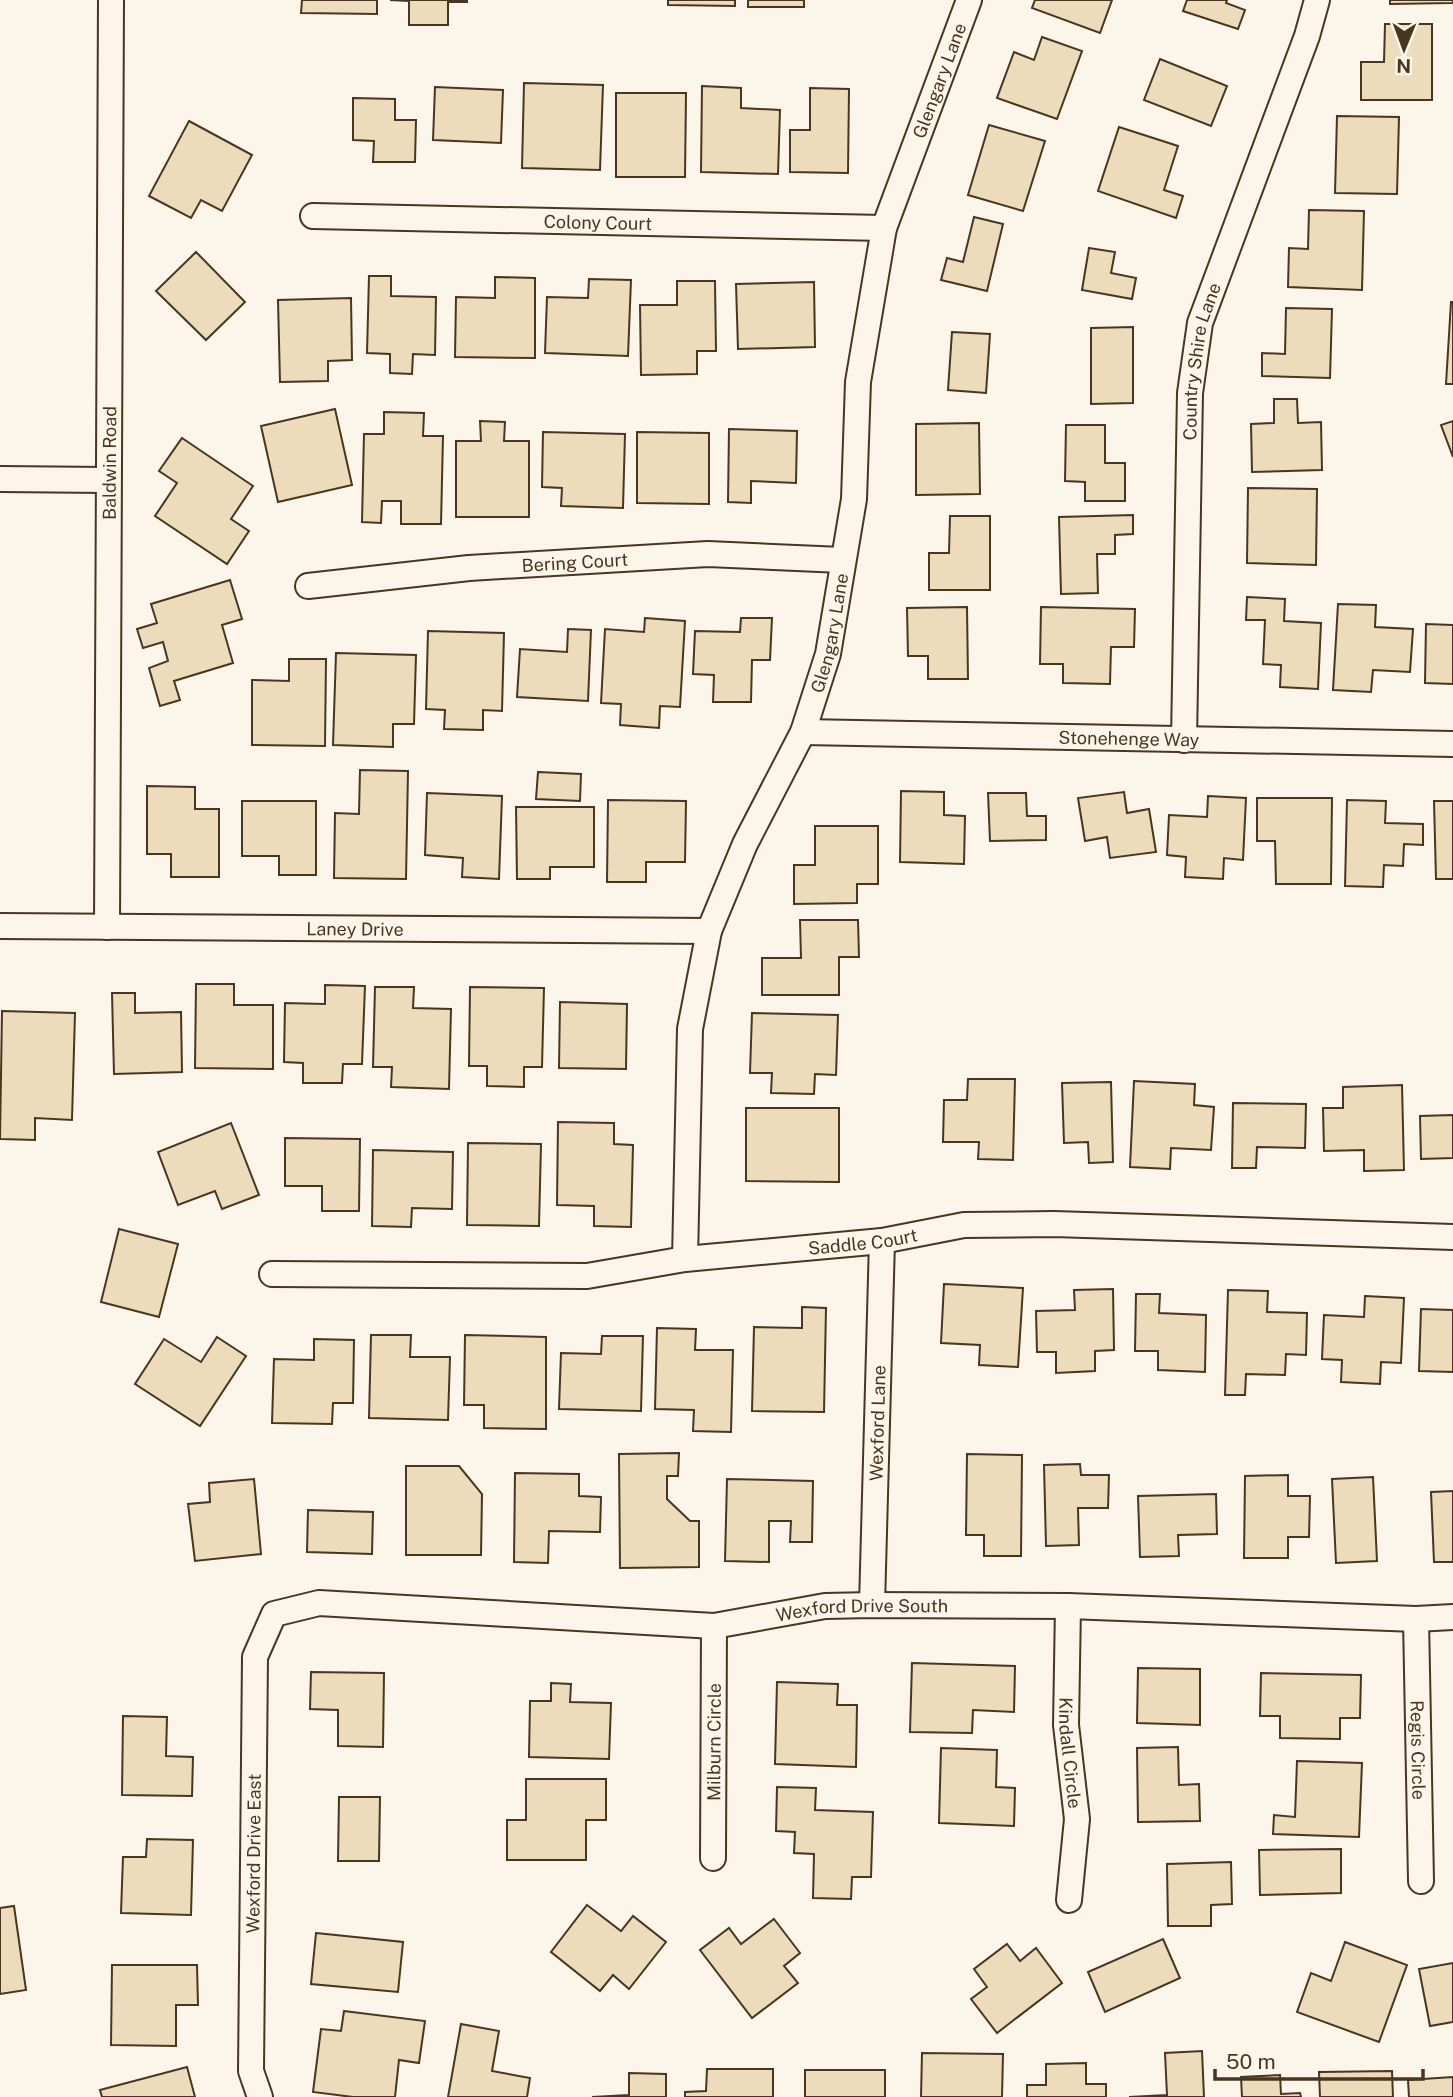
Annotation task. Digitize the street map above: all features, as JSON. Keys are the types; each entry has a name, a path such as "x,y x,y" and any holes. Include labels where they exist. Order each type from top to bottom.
{"street":[{"name":"Baldwin Road","path":"107,927 111,0"},
{"name":"Glengary Lane","path":"685,1259 690,1029 709,931 745,844 803,732 828,654 854,499 858,382 884,228 969,0"},
{"name":"Country Shire Lane","path":"1184,740 1189,393 1200,323 1307,36 1317,0"},
{"name":"Colony Court","path":"313,216 884,228"},
{"path":"0,479 107,480"},
{"name":"Bering Court","path":"308,586 468,568 708,554 842,560"},
{"name":"Stonehenge Way","path":"803,732 1453,744"},
{"name":"Laney Drive","path":"0,926 709,931"},
{"name":"Saddle Court","path":"272,1274 587,1276 685,1259 881,1241 964,1225 1054,1224 1453,1237"},
{"name":"Wexford Lane","path":"872,1605 881,1241"},
{"name":"Wexford Drive South","path":"274,1614 318,1603 714,1626 825,1606 872,1605 1068,1606 1416,1619 1453,1617"},
{"name":"Kindall Circle","path":"1068,1606 1066,1725 1077,1819 1069,1900"},
{"name":"Wexford Drive East","path":"260,2097 251,2071 256,1657 274,1614"},
{"name":"Regis Circle","path":"1416,1619 1421,1881"},
{"name":"Milburn Circle","path":"713,1858 714,1626"}],"building":[{"path":"302,0 377,0 377,14 301,13"},
{"path":"390,0 467,2 448,2 448,25 409,25 409,1"},
{"path":"668,0 735,0 735,6 668,5"},
{"path":"748,0 804,0 804,7 748,7"},
{"path":"1035,0 1112,0 1100,33 1032,8"},
{"path":"1187,0 1227,0 1226,3 1245,10 1238,29 1183,11"},
{"path":"1390,0 1453,0 1453,3 1390,4"},
{"path":"1385,24 1432,24 1432,100 1361,100 1361,62 1384,62"},
{"path":"1042,37 1082,51 1057,119 997,98 1014,52 1034,60"},
{"path":"1160,59 1227,86 1211,126 1144,100"},
{"path":"524,83 603,85 600,170 522,168"},
{"path":"702,86 741,88 741,108 780,110 778,174 701,172"},
{"path":"435,87 503,90 501,143 433,140"},
{"path":"810,88 849,89 848,173 790,172 790,130 810,130"},
{"path":"616,93 686,93 685,177 616,177"},
{"path":"353,98 395,99 395,120 416,120 415,162 373,162 374,141 353,140"},
{"path":"1337,116 1399,117 1397,194 1335,193"},
{"path":"189,121 252,155 222,211 201,200 191,218 149,196"},
{"path":"989,125 1045,141 1023,211 968,195"},
{"path":"1119,127 1178,146 1164,190 1183,196 1176,218 1098,191"},
{"path":"1309,210 1364,211 1362,290 1288,287 1289,248 1308,249"},
{"path":"974,217 1003,224 987,291 941,280 947,258 963,262"},
{"path":"1089,248 1115,252 1111,273 1136,278 1132,299 1082,290"},
{"path":"196,252 245,302 206,340 156,291"},
{"path":"369,276 391,276 391,296 436,297 435,355 413,354 412,374 390,373 390,354 367,353"},
{"path":"495,277 535,278 535,358 455,357 456,297 495,298"},
{"path":"589,279 631,280 628,356 545,353 547,297 588,298"},
{"path":"677,281 715,281 716,351 697,351 697,374 641,375 640,305 677,305"},
{"path":"814,282 815,347 738,349 736,284"},
{"path":"351,298 352,360 328,361 328,381 280,382 278,300"},
{"path":"1451,302 1453,384 1446,384"},
{"path":"1286,308 1332,309 1330,378 1262,376 1262,353 1285,354"},
{"path":"1133,327 1133,403 1091,404 1091,328"},
{"path":"952,332 990,334 986,393 948,390"},
{"path":"1274,399 1297,399 1298,423 1321,422 1322,470 1252,472 1251,424 1274,423"},
{"path":"335,409 352,485 278,502 261,426"},
{"path":"384,412 424,413 423,436 443,436 441,524 401,524 401,501 382,501 381,523 362,522 364,434 384,434"},
{"path":"480,421 505,422 504,441 529,441 529,517 456,517 456,441 481,441"},
{"path":"1453,421 1453,457 1441,425"},
{"path":"979,423 980,494 916,495 916,424"},
{"path":"1066,425 1105,425 1105,463 1125,463 1125,501 1085,501 1085,482 1065,481"},
{"path":"729,429 797,431 796,483 751,481 751,503 728,502"},
{"path":"543,432 625,434 623,508 561,506 562,488 542,487"},
{"path":"637,432 709,433 709,504 637,503"},
{"path":"182,438 253,486 231,519 249,531 227,564 155,516 177,483 159,471"},
{"path":"1248,488 1317,489 1316,565 1247,563"},
{"path":"1133,515 1133,534 1115,535 1115,554 1097,554 1098,593 1061,594 1059,517"},
{"path":"950,516 990,516 990,590 929,590 929,553 949,553"},
{"path":"230,580 242,619 222,625 233,663 174,681 180,700 160,706 149,668 168,661 163,642 143,648 137,629 157,623 151,604"},
{"path":"1247,597 1285,599 1284,621 1321,623 1318,689 1280,687 1281,665 1263,664 1265,620 1246,620"},
{"path":"1338,604 1376,605 1375,627 1413,629 1410,672 1373,670 1371,692 1333,690"},
{"path":"967,607 968,679 928,679 928,656 908,656 907,608"},
{"path":"1041,607 1135,609 1134,647 1111,647 1110,684 1063,683 1063,664 1040,664"},
{"path":"645,618 685,621 680,707 660,706 659,728 620,725 621,704 601,703 605,629 644,632"},
{"path":"741,618 772,618 770,660 752,660 751,702 713,702 714,675 693,674 695,631 740,632"},
{"path":"1426,624 1453,625 1453,684 1425,683"},
{"path":"568,629 591,630 588,701 517,697 520,649 567,652"},
{"path":"428,631 504,633 502,711 483,710 483,730 444,729 445,710 426,709"},
{"path":"336,653 416,655 414,724 393,724 393,747 333,745"},
{"path":"289,659 326,659 325,746 252,745 252,680 289,681"},
{"path":"360,770 408,771 406,879 334,878 335,813 359,814"},
{"path":"538,772 581,774 580,801 536,799"},
{"path":"147,786 195,787 195,809 219,809 219,877 171,877 171,854 147,854"},
{"path":"901,791 944,792 944,815 965,816 964,864 900,862"},
{"path":"1124,792 1127,813 1149,809 1156,852 1110,858 1107,837 1085,841 1078,798"},
{"path":"427,793 502,796 499,879 462,877 463,858 425,855"},
{"path":"988,793 1026,793 1027,816 1046,816 1046,840 990,841"},
{"path":"1208,796 1246,798 1243,860 1224,858 1223,879 1185,877 1186,857 1167,855 1169,815 1207,817"},
{"path":"1257,798 1332,798 1331,884 1276,884 1275,841 1257,841"},
{"path":"608,800 686,801 685,862 646,862 646,882 607,882"},
{"path":"1347,800 1386,801 1385,823 1423,824 1423,845 1404,844 1403,866 1384,865 1383,887 1345,886"},
{"path":"242,801 316,801 316,875 279,875 279,856 242,856"},
{"path":"1434,801 1453,801 1453,879 1436,879"},
{"path":"516,807 594,807 594,867 550,867 550,879 517,879"},
{"path":"815,826 878,826 878,884 857,884 857,903 794,904 794,865 815,865"},
{"path":"800,920 858,920 859,957 839,957 839,995 762,995 762,958 801,958"},
{"path":"196,984 234,984 234,1005 273,1005 273,1069 195,1068"},
{"path":"325,985 365,986 362,1064 343,1064 342,1083 303,1083 303,1063 284,1062 285,1003 325,1004"},
{"path":"375,987 414,987 413,1008 451,1009 449,1089 391,1087 392,1067 373,1067"},
{"path":"470,987 544,988 542,1067 524,1067 524,1087 487,1086 487,1066 469,1066"},
{"path":"112,993 135,993 135,1013 181,1012 182,1072 114,1074"},
{"path":"560,1002 627,1004 626,1069 559,1068"},
{"path":"2,1011 75,1013 72,1120 35,1118 35,1140 0,1139"},
{"path":"752,1013 838,1015 836,1075 815,1074 814,1094 771,1093 772,1073 750,1073"},
{"path":"968,1079 1015,1079 1013,1160 978,1159 979,1142 943,1142 944,1100 967,1100"},
{"path":"1134,1081 1195,1084 1194,1105 1214,1107 1211,1150 1171,1148 1170,1169 1130,1167"},
{"path":"1111,1082 1113,1162 1089,1163 1088,1142 1064,1143 1062,1083"},
{"path":"1402,1085 1404,1170 1364,1171 1364,1150 1324,1151 1323,1108 1343,1108 1343,1087"},
{"path":"1233,1103 1306,1104 1305,1148 1257,1147 1256,1168 1232,1168"},
{"path":"746,1108 839,1108 839,1182 746,1181"},
{"path":"1453,1115 1453,1158 1421,1159 1420,1116"},
{"path":"558,1122 614,1123 614,1144 633,1145 631,1227 594,1226 594,1206 557,1205"},
{"path":"231,1123 259,1195 222,1209 215,1191 178,1205 158,1152"},
{"path":"285,1138 360,1139 359,1211 322,1211 322,1186 285,1186"},
{"path":"468,1143 541,1144 539,1226 467,1225"},
{"path":"373,1150 453,1152 452,1209 412,1208 411,1227 372,1226"},
{"path":"119,1229 178,1244 159,1317 101,1302"},
{"path":"944,1284 1023,1288 1018,1367 979,1365 980,1345 941,1343"},
{"path":"1113,1289 1114,1350 1095,1351 1095,1371 1056,1373 1056,1352 1037,1352 1036,1311 1075,1310 1074,1290"},
{"path":"1228,1290 1268,1291 1267,1312 1307,1313 1306,1355 1286,1354 1285,1375 1246,1374 1245,1395 1225,1395"},
{"path":"1136,1294 1160,1294 1159,1313 1206,1315 1205,1372 1158,1370 1158,1351 1135,1351"},
{"path":"1365,1296 1404,1298 1401,1363 1381,1362 1380,1384 1341,1382 1342,1360 1322,1359 1324,1315 1364,1317"},
{"path":"802,1307 826,1308 824,1412 752,1411 754,1327 802,1328"},
{"path":"1421,1309 1453,1310 1453,1372 1419,1371"},
{"path":"657,1328 696,1329 695,1350 733,1350 731,1432 693,1431 694,1410 655,1409"},
{"path":"371,1335 411,1335 410,1357 450,1357 448,1420 369,1418"},
{"path":"465,1335 546,1337 546,1429 484,1428 484,1405 464,1405"},
{"path":"602,1336 643,1336 641,1411 559,1409 561,1353 601,1354"},
{"path":"217,1337 246,1356 200,1426 135,1384 164,1339 201,1362"},
{"path":"314,1339 354,1340 353,1403 333,1403 332,1424 272,1423 274,1359 314,1360"},
{"path":"679,1453 678,1476 667,1476 667,1499 690,1521 699,1521 699,1567 620,1568 619,1454"},
{"path":"967,1454 1022,1455 1021,1556 984,1556 984,1535 966,1535"},
{"path":"1080,1464 1081,1475 1109,1475 1108,1508 1078,1508 1079,1545 1046,1546 1044,1465"},
{"path":"406,1466 459,1466 482,1494 481,1555 406,1555"},
{"path":"515,1473 579,1474 579,1496 601,1497 600,1532 549,1531 548,1563 514,1562"},
{"path":"1288,1475 1288,1496 1310,1496 1309,1537 1288,1537 1288,1558 1244,1558 1245,1476"},
{"path":"1373,1477 1377,1561 1336,1563 1332,1479"},
{"path":"254,1479 261,1554 195,1561 188,1504 210,1502 209,1483"},
{"path":"727,1479 813,1481 812,1542 790,1542 791,1521 769,1521 769,1562 725,1561"},
{"path":"1453,1491 1453,1562 1434,1562 1431,1492"},
{"path":"1216,1494 1217,1534 1178,1535 1179,1556 1140,1557 1138,1496"},
{"path":"308,1510 373,1512 372,1554 307,1552"},
{"path":"912,1663 1015,1666 1014,1712 973,1710 972,1733 910,1732"},
{"path":"1138,1668 1200,1669 1200,1725 1137,1723"},
{"path":"311,1672 384,1673 383,1747 338,1746 338,1710 310,1709"},
{"path":"1261,1673 1361,1675 1360,1718 1340,1718 1340,1739 1280,1738 1280,1716 1260,1716"},
{"path":"777,1682 838,1684 837,1705 857,1705 856,1767 775,1764"},
{"path":"551,1683 571,1684 570,1702 611,1703 609,1759 529,1757 530,1701 551,1701"},
{"path":"123,1716 167,1717 166,1756 193,1757 192,1796 122,1795"},
{"path":"1178,1747 1179,1785 1199,1784 1200,1821 1138,1822 1137,1748"},
{"path":"941,1748 997,1750 996,1787 1015,1788 1014,1826 939,1823"},
{"path":"1297,1761 1362,1763 1359,1837 1273,1834 1274,1815 1295,1817"},
{"path":"526,1779 606,1779 606,1820 586,1820 586,1860 507,1860 507,1820 526,1820"},
{"path":"777,1787 816,1788 815,1810 873,1812 871,1877 852,1877 851,1899 813,1898 814,1854 794,1853 795,1832 776,1831"},
{"path":"339,1797 380,1797 379,1861 338,1861"},
{"path":"147,1839 193,1840 191,1915 121,1913 123,1857 146,1857"},
{"path":"1341,1849 1341,1893 1260,1895 1259,1850"},
{"path":"1231,1862 1232,1904 1211,1905 1211,1926 1168,1926 1167,1864"},
{"path":"587,1905 621,1931 633,1916 666,1942 629,1989 613,1975 600,1991 551,1952"},
{"path":"14,1906 26,1990 0,1994 0,1908"},
{"path":"774,1919 800,1953 784,1966 798,1983 752,2018 700,1950 729,1928 741,1944"},
{"path":"316,1933 403,1942 398,1992 311,1984"},
{"path":"1163,1939 1180,1978 1105,2012 1088,1972"},
{"path":"1345,1942 1407,1965 1379,2042 1297,2012 1311,1973 1331,1981"},
{"path":"1007,1944 1020,1961 1036,1948 1062,1983 997,2033 971,1999 987,1987 974,1969"},
{"path":"1453,1963 1453,2022 1430,2026 1419,1969"},
{"path":"112,1965 197,1965 198,2005 176,2005 176,2046 111,2045"},
{"path":"344,2011 425,2021 419,2063 399,2060 395,2097 353,2097 313,2092 321,2029 341,2031"},
{"path":"461,2024 499,2031 492,2071 530,2078 527,2097 448,2097"},
{"path":"1202,2051 1204,2097 1129,2097 1167,2095 1165,2053"},
{"path":"922,2053 1003,2054 1002,2097 921,2097"},
{"path":"1086,2063 1086,2084 1106,2084 1106,2097 1027,2097 1027,2085 1046,2085 1046,2064"},
{"path":"187,2067 195,2097 102,2097 100,2090"},
{"path":"707,2069 773,2069 773,2097 685,2097 685,2092 706,2091"},
{"path":"805,2070 885,2070 885,2097 805,2097"},
{"path":"1392,2071 1393,2097 1320,2097 1319,2072"},
{"path":"629,2073 666,2074 666,2097 592,2097 629,2095"},
{"path":"1280,2075 1281,2094 1300,2093 1301,2097 1242,2097 1241,2077"},
{"path":"1453,2077 1453,2097 1409,2097 1408,2080"}]}
